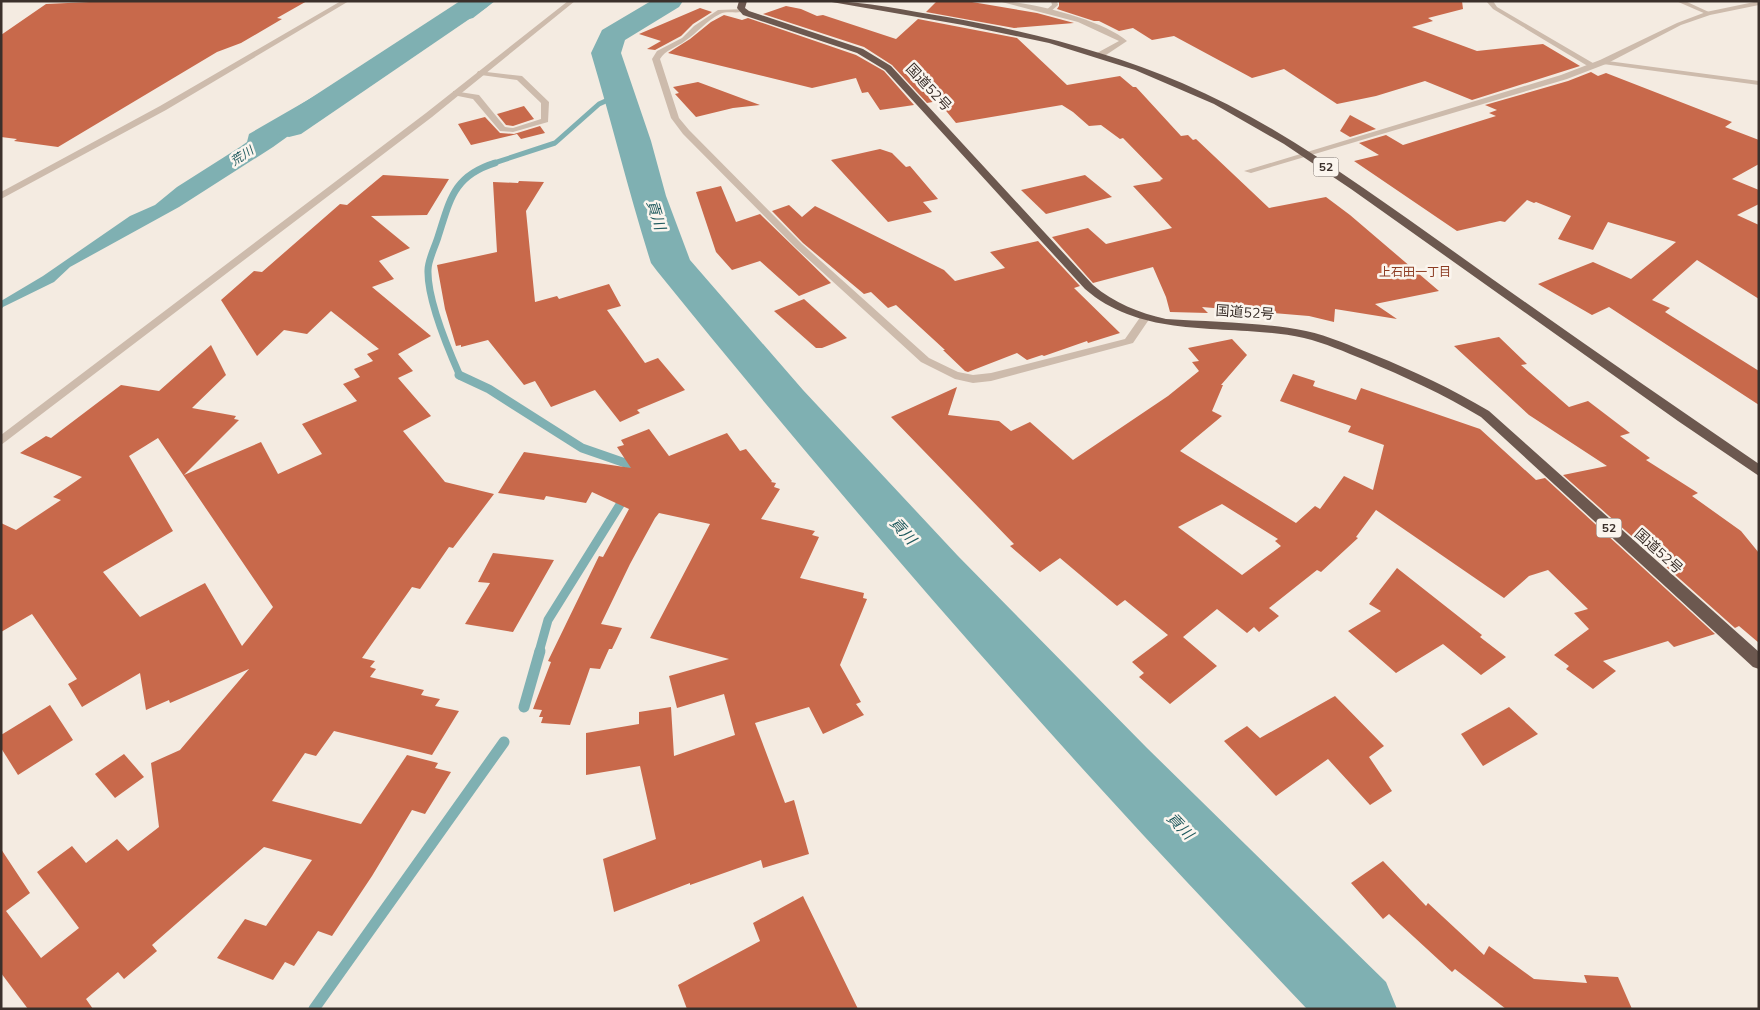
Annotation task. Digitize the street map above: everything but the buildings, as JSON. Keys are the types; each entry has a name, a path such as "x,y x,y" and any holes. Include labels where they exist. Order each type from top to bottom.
{"highway":[{"name":"52","path":"829,1 984,26 1037,37 1100,55 1178,85 1222,105 1262,126 1305,153 1759,472"},
{"name":"国道52号","path":"743,6 753,16 860,51 888,68 1089,287 1104,300 1145,318 1166,322 1276,330 1306,335 1361,353 1456,397 1485,414 1759,662"}],"street":[{"path":"1,196 163,108 346,1"},
{"path":"1,440 456,94 572,1"},
{"path":"1001,1 1047,12 1114,34 1124,40 1100,55"},
{"path":"1047,12 1055,5 1054,1"},
{"path":"1489,1 1495,8 1594,66"},
{"path":"1679,1 1708,13"},
{"path":"1248,171 1462,109 1594,66 1679,24 1708,13 1759,3"},
{"path":"743,6 720,11 696,28 684,40 660,53 656,59 675,118 686,132 799,246 925,360 955,375 973,379 990,377 1129,340 1145,318"},
{"path":"1603,62 1759,83"},
{"path":"456,94 476,97 503,129 513,130 546,120 545,102 519,78 481,73"}],"water":[{"path":"470,1 495,1 473,18 448,25 402,55 368,69 347,86 347,91 333,104 273,147 179,207 70,267 54,282 3,307 1,310 1,301 43,276 130,216 155,205 177,187 247,142 249,134 431,29"}],"waterway":[{"name":"荒川","path":"289,127 478,1"},
{"name":"貢川","path":"670,1 612,36 606,53 634,141 648,196 671,263 787,401 939,571 1124,769 1359,1009"},
{"path":"491,164 555,143 599,104 619,95"},
{"path":"460,375 444,338 435,309 431,295 428,266 455,191 470,175 481,168 495,163"},
{"path":"460,375 489,389 582,448 631,465 636,472"},
{"path":"539,652 548,620 626,495"},
{"path":"524,707 540,651"},
{"path":"314,1009 504,742"}],"district":[{"name":"上石田一丁目","path":"1415,272"}]}
